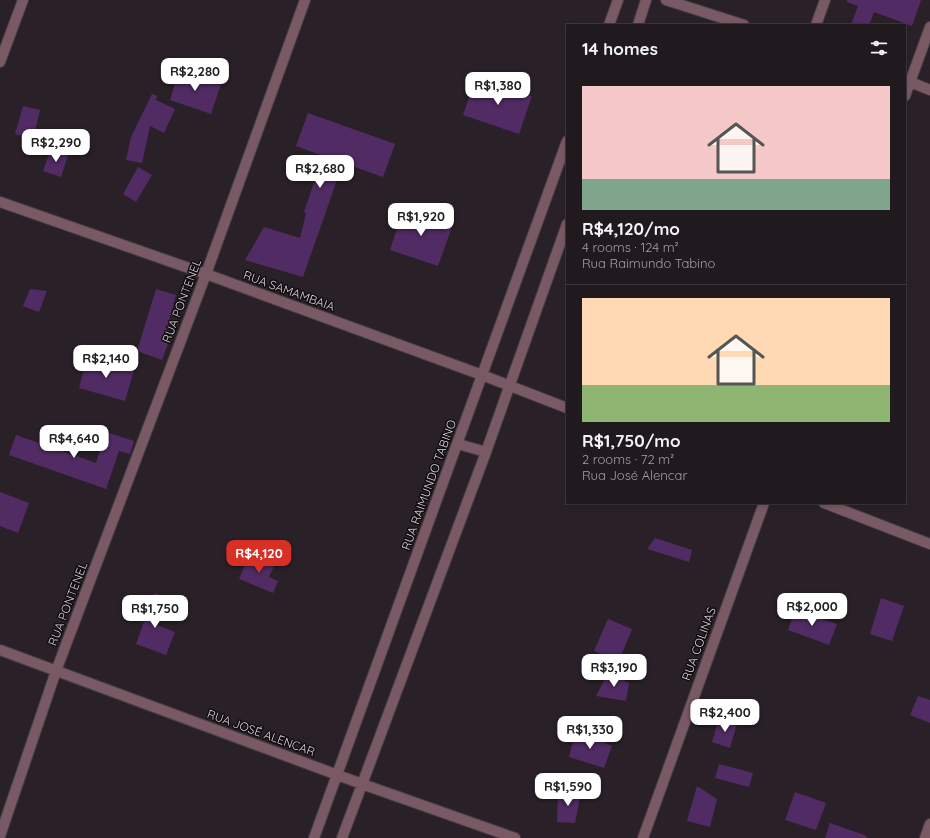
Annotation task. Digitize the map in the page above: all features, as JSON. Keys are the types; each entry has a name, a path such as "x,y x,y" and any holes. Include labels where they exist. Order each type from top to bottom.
{"street":[{"path":"0,62 22,0"},
{"name":"RUA PONTENEL","path":"0,836 56,671 206,274 305,0"},
{"path":"609,24 618,0"},
{"path":"638,24 646,0"},
{"path":"666,0 741,24"},
{"path":"816,24 825,0"},
{"path":"930,27 907,81 930,90"},
{"name":"RUA RAIMUNDO TABINO","path":"314,838 566,144"},
{"name":"RUA SAMAMBAIA","path":"0,202 206,274 482,375 509,387 566,408"},
{"path":"342,838 486,452 566,227"},
{"path":"458,444 486,452"},
{"name":"RUA COLINAS","path":"643,838 764,504"},
{"path":"827,504 930,544"},
{"name":"RUA JOSÉ ALENCAR","path":"0,650 337,775 515,838"},
{"path":"925,838 930,824"}],"building":[{"path":"847,0 921,0 912,26 874,12 869,24 851,24 858,6 847,2"},
{"path":"179,70 221,84 211,114 170,100"},
{"path":"476,77 532,96 519,134 463,115"},
{"path":"152,94 157,96 156,100 175,109 164,133 150,126 142,163 126,160 131,137"},
{"path":"23,106 40,110 33,139 15,134"},
{"path":"308,113 395,144 383,177 343,163 303,277 245,260 264,227 300,238 306,213 304,212 323,156 296,146"},
{"path":"51,149 68,155 61,177 43,171"},
{"path":"138,167 152,175 136,202 123,194"},
{"path":"404,207 453,224 438,266 390,250"},
{"path":"30,289 47,291 39,312 23,306"},
{"path":"156,289 176,295 164,339 169,341 162,360 137,351"},
{"path":"87,357 134,370 125,401 79,388"},
{"path":"106,432 134,441 130,454 119,451 106,489 9,455 16,435 96,463"},
{"path":"0,492 29,503 18,533 0,526"},
{"path":"655,538 692,550 689,562 647,549"},
{"path":"249,555 274,566 269,577 278,581 273,593 239,579"},
{"path":"154,593 166,597 157,625 175,632 166,655 136,644"},
{"path":"881,598 904,606 892,641 870,634"},
{"path":"795,610 837,624 829,645 788,630"},
{"path":"608,619 632,629 619,661 594,651"},
{"path":"608,673 629,683 626,701 596,696"},
{"path":"918,696 930,700 930,723 910,715"},
{"path":"719,719 737,724 730,748 712,742"},
{"path":"576,730 612,746 604,768 569,757"},
{"path":"719,764 753,773 749,787 715,778"},
{"path":"697,786 717,799 710,827 687,821"},
{"path":"558,791 581,793 575,823 557,822"},
{"path":"795,792 826,803 816,830 785,820"},
{"path":"830,823 867,836 866,838 825,838"}]}
